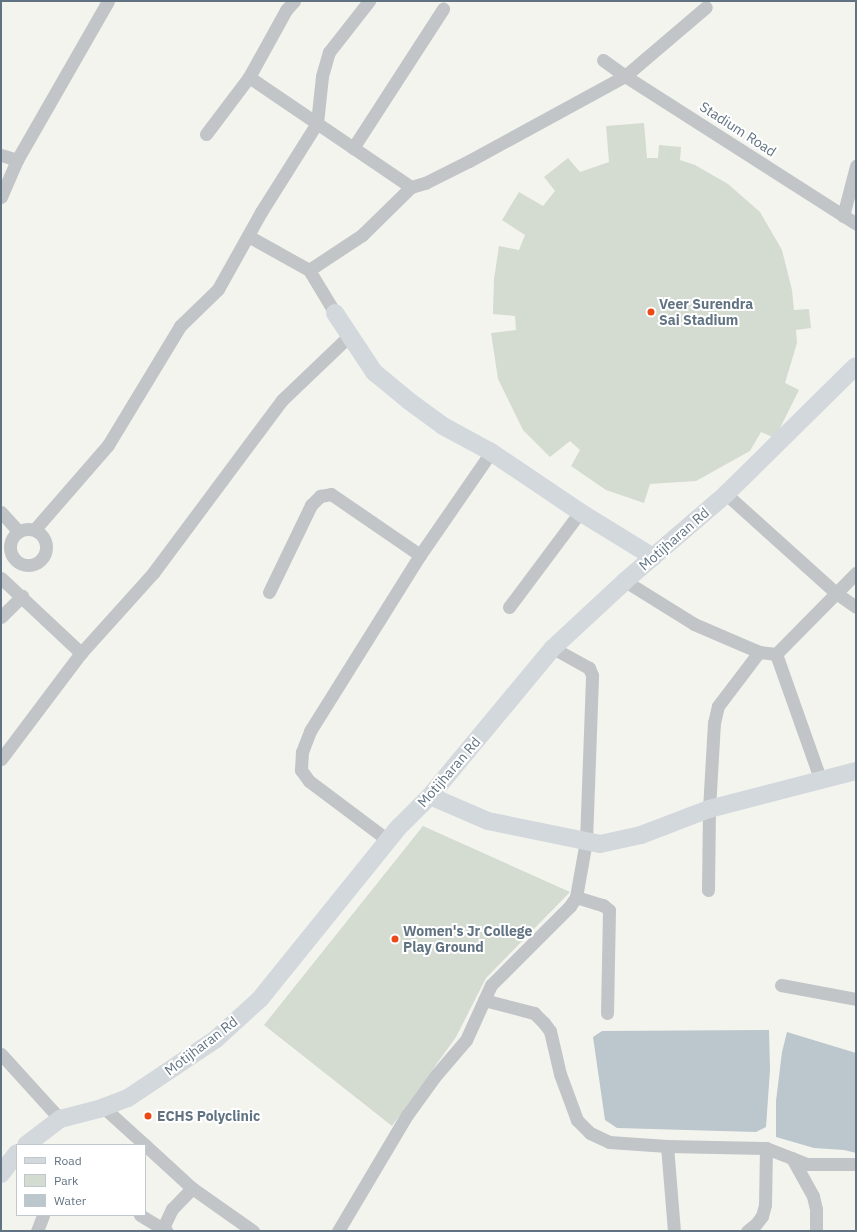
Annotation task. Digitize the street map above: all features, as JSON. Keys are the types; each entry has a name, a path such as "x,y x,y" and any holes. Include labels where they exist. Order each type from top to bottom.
{"main road":[{"path":"335,313 374,372 409,401 443,426 491,452 580,512 653,557"},
{"name":"Motijharan Rd","path":"27,1144 60,1119 103,1107 128,1098 216,1039 260,999 399,827 430,796 553,648 625,581 726,494 856,366"},
{"path":"430,796 488,821 600,844 641,835 708,808 856,772"},
{"path":"1,1174 16,1154"}],"street":[{"path":"1,197 17,160 108,1"},
{"path":"206,134 249,77 286,10 294,1"},
{"path":"35,529 108,445 180,326 218,289 261,212 317,124 322,76 330,52 369,1"},
{"path":"309,270 362,235 411,187 425,183 469,161 626,76 706,7"},
{"path":"353,148 443,9"},
{"name":"Stadium Road","path":"603,60 856,224"},
{"path":"249,77 411,187"},
{"path":"1,155 17,160"},
{"path":"843,216 856,166"},
{"path":"248,236 309,270 335,313"},
{"path":"1,759 80,653 153,573 282,400 349,336"},
{"path":"389,841 309,781 301,770 302,752 314,724 420,555 491,452"},
{"path":"269,592 311,506 320,496 331,494 420,555"},
{"path":"726,494 836,593 856,607"},
{"path":"1,512 18,531"},
{"path":"509,607 580,512"},
{"path":"35,529 42,534 47,543 46,552 41,560 33,564 23,564 15,559 11,552 10,544 12,537 18,531 35,529"},
{"path":"1,572 15,559"},
{"path":"776,654 856,573"},
{"path":"1,578 22,596 80,653"},
{"path":"625,581 694,624 759,652 776,654"},
{"path":"1,617 22,596"},
{"path":"338,1231 407,1114 436,1075 466,1040 491,985 570,906 576,897 586,841 592,675 589,668 553,648"},
{"path":"708,890 708,808 714,723 718,706 759,652"},
{"path":"776,654 821,781"},
{"path":"576,897 603,905 609,910 607,1013"},
{"path":"780,985 856,998"},
{"path":"484,1000 534,1014 550,1031 560,1074 577,1120 590,1133 609,1142 667,1146 766,1148 807,1164 856,1164"},
{"path":"1,1054 60,1119"},
{"path":"103,1107 144,1144"},
{"path":"146,1146 192,1188 253,1231"},
{"path":"667,1146 674,1231"},
{"path":"746,1231 756,1224 762,1216 765,1205 766,1148"},
{"path":"792,1158 813,1196 816,1209 816,1231"},
{"path":"142,1216 165,1230 172,1209 192,1188"},
{"path":"37,1231 43,1216"}],"green space":[{"name":"Veer Surendra Sai Stadium","path":"644,123 647,158 658,158 659,145 681,147 680,160 695,165 728,184 760,212 782,250 792,290 794,310 809,309 811,328 796,330 797,343 785,383 799,390 775,438 761,432 750,451 696,481 650,484 644,503 606,490 571,466 580,450 570,441 550,457 523,430 498,379 491,333 516,330 515,316 493,314 494,279 499,246 519,250 525,235 502,220 519,192 543,206 555,191 544,177 568,158 580,172 609,162 606,126"},
{"path":"423,826 570,892 486,978 456,1037 392,1126 264,1025"}],"water":[{"path":"769,1030 770,1070 766,1127 756,1132 617,1128 605,1120 593,1037 602,1031"},
{"path":"787,1032 856,1053 856,1153 844,1150 814,1148 776,1137 776,1101 782,1052"}],"place":[{"name":"Veer Surendra Sai Stadium","path":"651,312"},
{"name":"Women's Jr College Play Ground","path":"395,939"},
{"name":"ECHS Polyclinic","path":"148,1116"}]}
